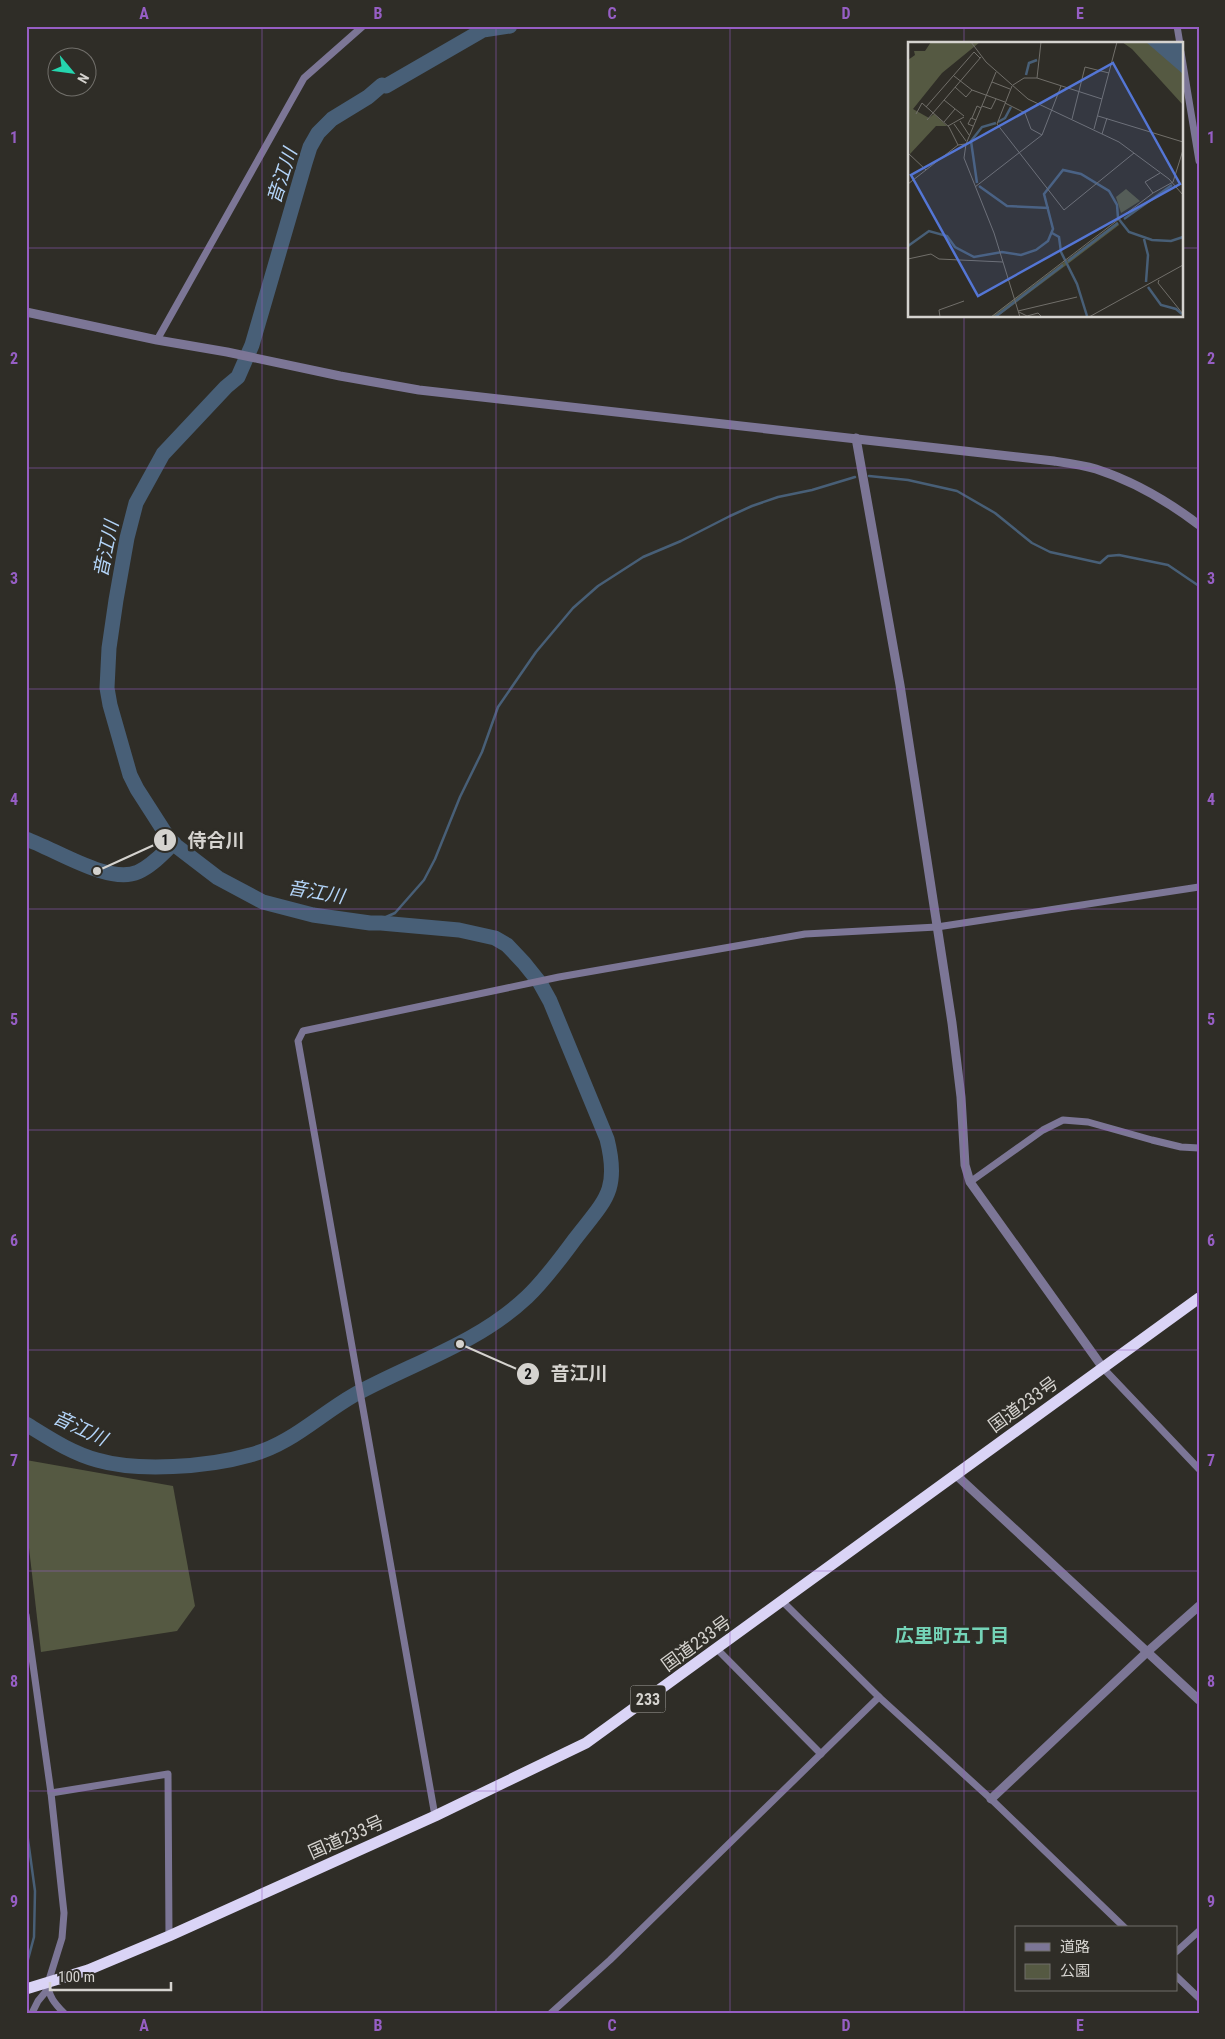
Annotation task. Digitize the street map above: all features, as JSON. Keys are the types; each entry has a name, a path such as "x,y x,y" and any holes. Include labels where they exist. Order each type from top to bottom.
{"highway":[{"name":"国道233号","path":"30,1988 48,1986 169,1936 435,1816 586,1743 783,1602 955,1474 1199,1298"}],"street":[{"path":"157,340 304,78 362,26"},
{"path":"1177,26 1180,42"},
{"path":"1182,58 1197,140 1199,162"},
{"path":"26,312 157,340 419,390 1013,455 1096,469 1162,499 1199,525"},
{"path":"856,438 900,686 937,927 960,1088 965,1165 970,1182 1103,1368 1199,1469"},
{"path":"435,1816 360,1383 298,1041 303,1031 559,977 806,934 937,927 1199,887"},
{"path":"970,1182 1044,1130 1063,1120 1088,1122 1181,1147 1199,1148"},
{"path":"955,1474 1199,1700"},
{"path":"783,1602 879,1697 991,1800 1123,1926"},
{"path":"991,1800 1146,1652 1199,1606"},
{"path":"26,1615 51,1793 64,1913 62,1938 48,1986 32,2013"},
{"path":"718,1649 821,1754"},
{"path":"551,2013 610,1960 879,1697"},
{"path":"51,1793 168,1774 169,1936"},
{"path":"1178,1950 1199,1931"},
{"path":"1178,1978 1199,1998"},
{"path":"48,1986 53,2001 64,2013"}],"green space":[{"path":"26,1460 173,1486 195,1606 177,1631 41,1652 26,1522"}],"waterway":[{"name":"音江川","path":"26,1424 60,1445 78,1453 97,1460 132,1466 152,1467 214,1463 265,1450 304,1429 354,1395 444,1352 487,1328 508,1313 527,1297 546,1276 602,1204 607,1194 612,1171 607,1139 550,1001 540,983 507,945 495,938 459,930 370,923 313,915 263,902 218,878 171,842 137,789 130,775 107,688 109,648 116,600 127,538 136,503 163,454 226,387 238,377 252,345 305,163 310,147 318,133 332,119 368,97 382,85 386,86 483,30 510,26"},
{"path":"869,476 908,480 957,491 995,513 1032,543 1050,552 1100,563 1108,556 1119,555 1168,565 1199,586"},
{"path":"381,923 386,917 395,913 424,880 482,752 498,707 536,652 573,608 598,586 643,557 681,541 730,516 778,497 812,490 855,477"},
{"path":"26,839 97,870 126,875 138,872 148,866 174,843"},
{"path":"26,1825 35,1891 34,1937 26,1967"}],"place":[{"name":"侍合川","path":"97,871"},
{"name":"音江川","path":"460,1344"}],"district":[{"name":"広里町五丁目","path":"952,1635"}]}
